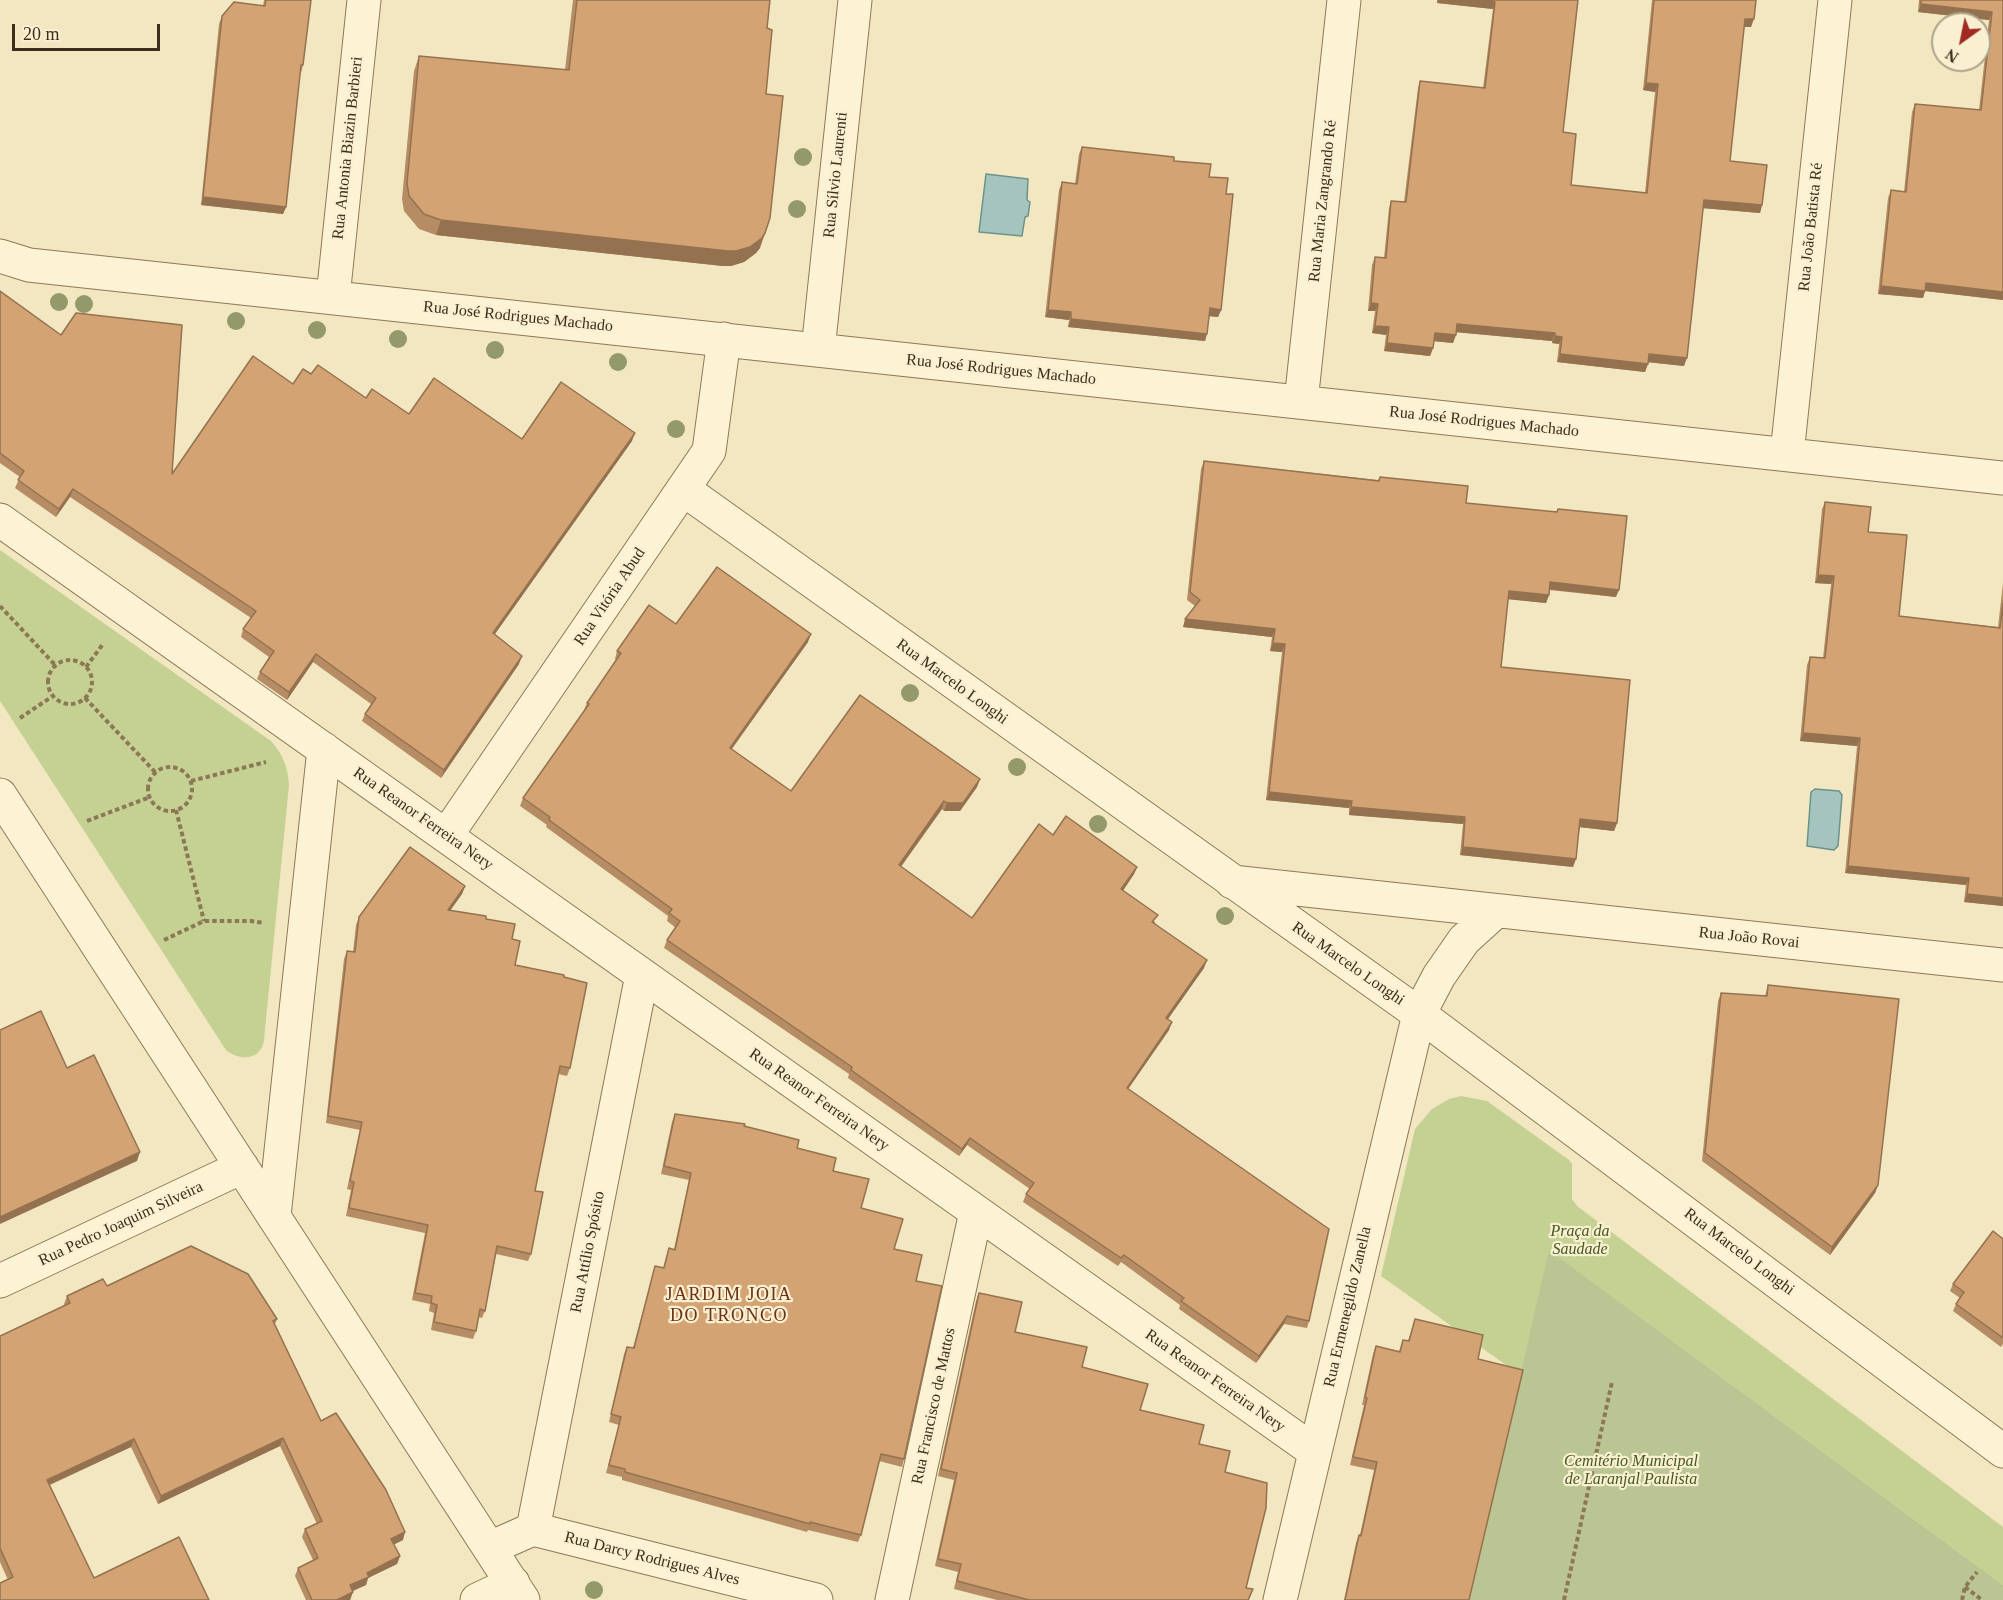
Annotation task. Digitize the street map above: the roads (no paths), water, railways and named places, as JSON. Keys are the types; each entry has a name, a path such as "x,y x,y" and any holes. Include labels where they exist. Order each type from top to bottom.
{"street":[{"name":"Rua Antonia Biazin Barbieri","path":"333,297 364,0"},
{"name":"Rua Sílvio Laurenti","path":"818,350 855,0"},
{"name":"Rua Maria Zangrando Ré","path":"1301,402 1344,0"},
{"name":"Rua João Batista Ré","path":"1787,454 1834,0"},
{"name":"Rua José Rodrigues Machado","path":"0,256 29,265 2003,478"},
{"name":"Rua Vitória Abud","path":"447,836 709,451 724,339"},
{"name":"Rua Marcelo Longhi","path":"683,489 1419,1014 2003,1451"},
{"name":"Rua Reanor Ferreira Nery","path":"0,520 1314,1451"},
{"path":"274,1216 324,749"},
{"path":"0,795 518,1592 477,1600"},
{"name":"Rua João Rovai","path":"1231,881 2003,965"},
{"path":"1419,1014 1439,976 1464,940 1496,911"},
{"name":"Rua Attílio Spósito","path":"533,1529 642,975"},
{"name":"Rua Ermenegildo Zanella","path":"1280,1600 1419,1014"},
{"name":"Rua Pedro Joaquim Silveira","path":"0,1281 242,1167"},
{"name":"Rua Francisco de Mattos","path":"892,1600 975,1212"},
{"path":"490,1548 533,1529"},
{"name":"Rua Darcy Rodrigues Alves","path":"533,1529 816,1600"}],"water":[{"path":"986,174 1028,179 1027,200 1030,202 1022,236 979,232"},
{"path":"1815,789 1839,791 1842,795 1838,846 1834,850 1807,846 1811,792"}],"district":[{"name":"JARDIM JOIA DO TRONCO","path":"729,1305"}],"park label":[{"name":"Praça da Saudade","path":"1580,1241"},
{"name":"Cemitério Municipal de Laranjal Paulista","path":"1631,1471"}]}
